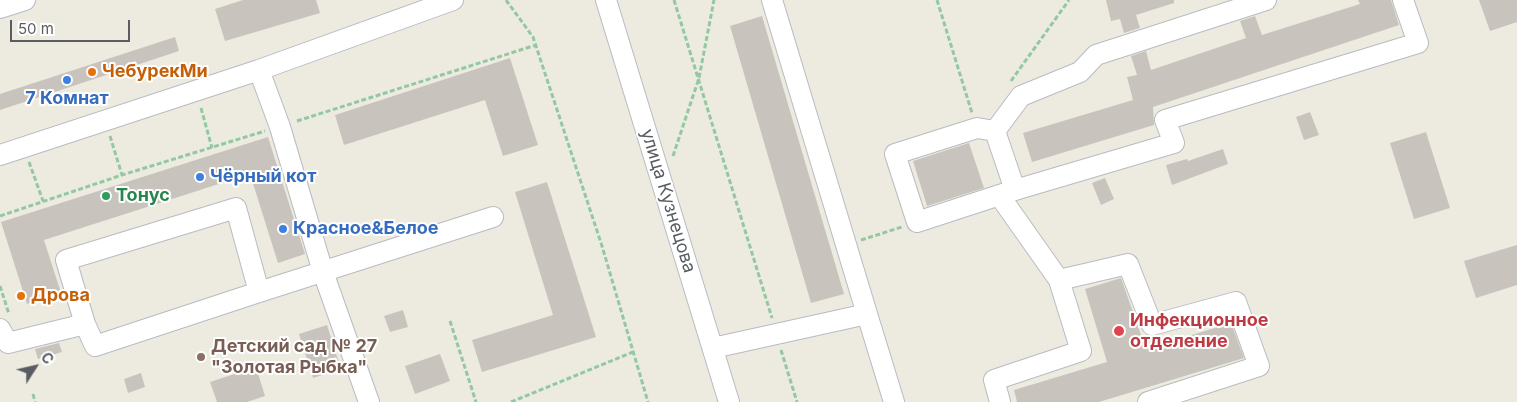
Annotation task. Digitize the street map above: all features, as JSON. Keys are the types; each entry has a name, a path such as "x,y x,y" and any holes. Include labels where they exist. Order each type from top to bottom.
{"street":[{"path":"0,8 24,0"},
{"path":"0,154 24,148 259,70 453,0"},
{"name":"улица Кузнецова","path":"606,0 729,402"},
{"path":"772,0 894,402"},
{"path":"1266,0 1096,55 1080,72 1021,96 986,130 895,154 917,222 1174,142 1166,120 1418,43 1404,0"},
{"path":"259,70 280,127 323,272 368,402"},
{"path":"986,130 1007,193 1059,280 1081,350 994,380 1000,402"},
{"path":"259,292 236,208 66,260 85,324 94,346 493,217"},
{"path":"1059,280 1128,264 1152,325 1236,302 1259,366 1148,402"},
{"path":"713,348 866,314"},
{"path":"3,344 85,324"}],"path":[{"path":"506,0 533,37 536,45 602,246 648,402"},
{"path":"674,0 797,402"},
{"path":"672,157 699,78 714,0"},
{"path":"937,0 986,130"},
{"path":"1006,88 1069,0"},
{"path":"0,216 122,175 280,127 536,45"},
{"path":"196,90 212,148"},
{"path":"105,121 122,175"},
{"path":"24,148 43,202"},
{"path":"846,245 917,222"},
{"path":"450,321 476,402"},
{"path":"511,402 633,352"},
{"path":"32,394 35,402"}],"building":[{"path":"243,0 316,0 320,13 225,41 215,9"},
{"path":"1106,0 1174,0 1174,3 1136,15 1140,28 1124,33 1120,19 1111,21"},
{"path":"1358,0 1391,0 1399,25 1153,107 1154,125 1032,162 1023,133 1133,100 1127,77 1137,75 1131,56 1146,51 1151,70 1246,38 1240,21 1255,16 1262,35 1360,4"},
{"path":"1479,0 1517,0 1517,22 1490,31"},
{"path":"762,16 844,294 811,303 730,26"},
{"path":"175,37 179,51 0,110 0,94"},
{"path":"510,58 538,145 503,156 485,100 344,145 335,115"},
{"path":"1310,112 1319,135 1304,140 1296,117"},
{"path":"1426,132 1450,208 1414,219 1390,143"},
{"path":"268,137 305,254 278,263 250,174 44,240 61,293 27,304 1,222"},
{"path":"969,143 984,188 927,206 913,161"},
{"path":"1223,149 1228,164 1172,185 1166,165 1187,159 1188,161"},
{"path":"1105,178 1114,199 1101,205 1092,183"},
{"path":"547,182 596,337 482,372 472,340 553,315 515,192"},
{"path":"1517,245 1517,285 1476,298 1464,261"},
{"name":"Инфекционное отделение","path":"1121,278 1146,349 1231,323 1244,358 1099,402 1017,402 1014,390 1107,362 1085,289"},
{"path":"403,310 408,327 390,332 384,316"},
{"path":"327,325 341,369 313,378 299,334"},
{"path":"59,343 62,352 38,359 35,349"},
{"path":"440,354 450,381 415,394 405,366"},
{"path":"256,367 265,396 247,402 217,402 210,382"},
{"path":"141,373 145,387 128,393 124,379"}],"place":[{"name":"ЧебурекМи","path":"92,72"},
{"name":"7 Комнат","path":"67,80"},
{"name":"Чёрный кот","path":"200,177"},
{"name":"Тонус","path":"106,196"},
{"name":"Красное&Белое","path":"283,229"},
{"name":"Дрова","path":"21,296"},
{"name":"Инфекционное отделение","path":"1119,331"},
{"name":"Детский сад № 27 \"Золотая Рыбка\"","path":"201,357"}]}
